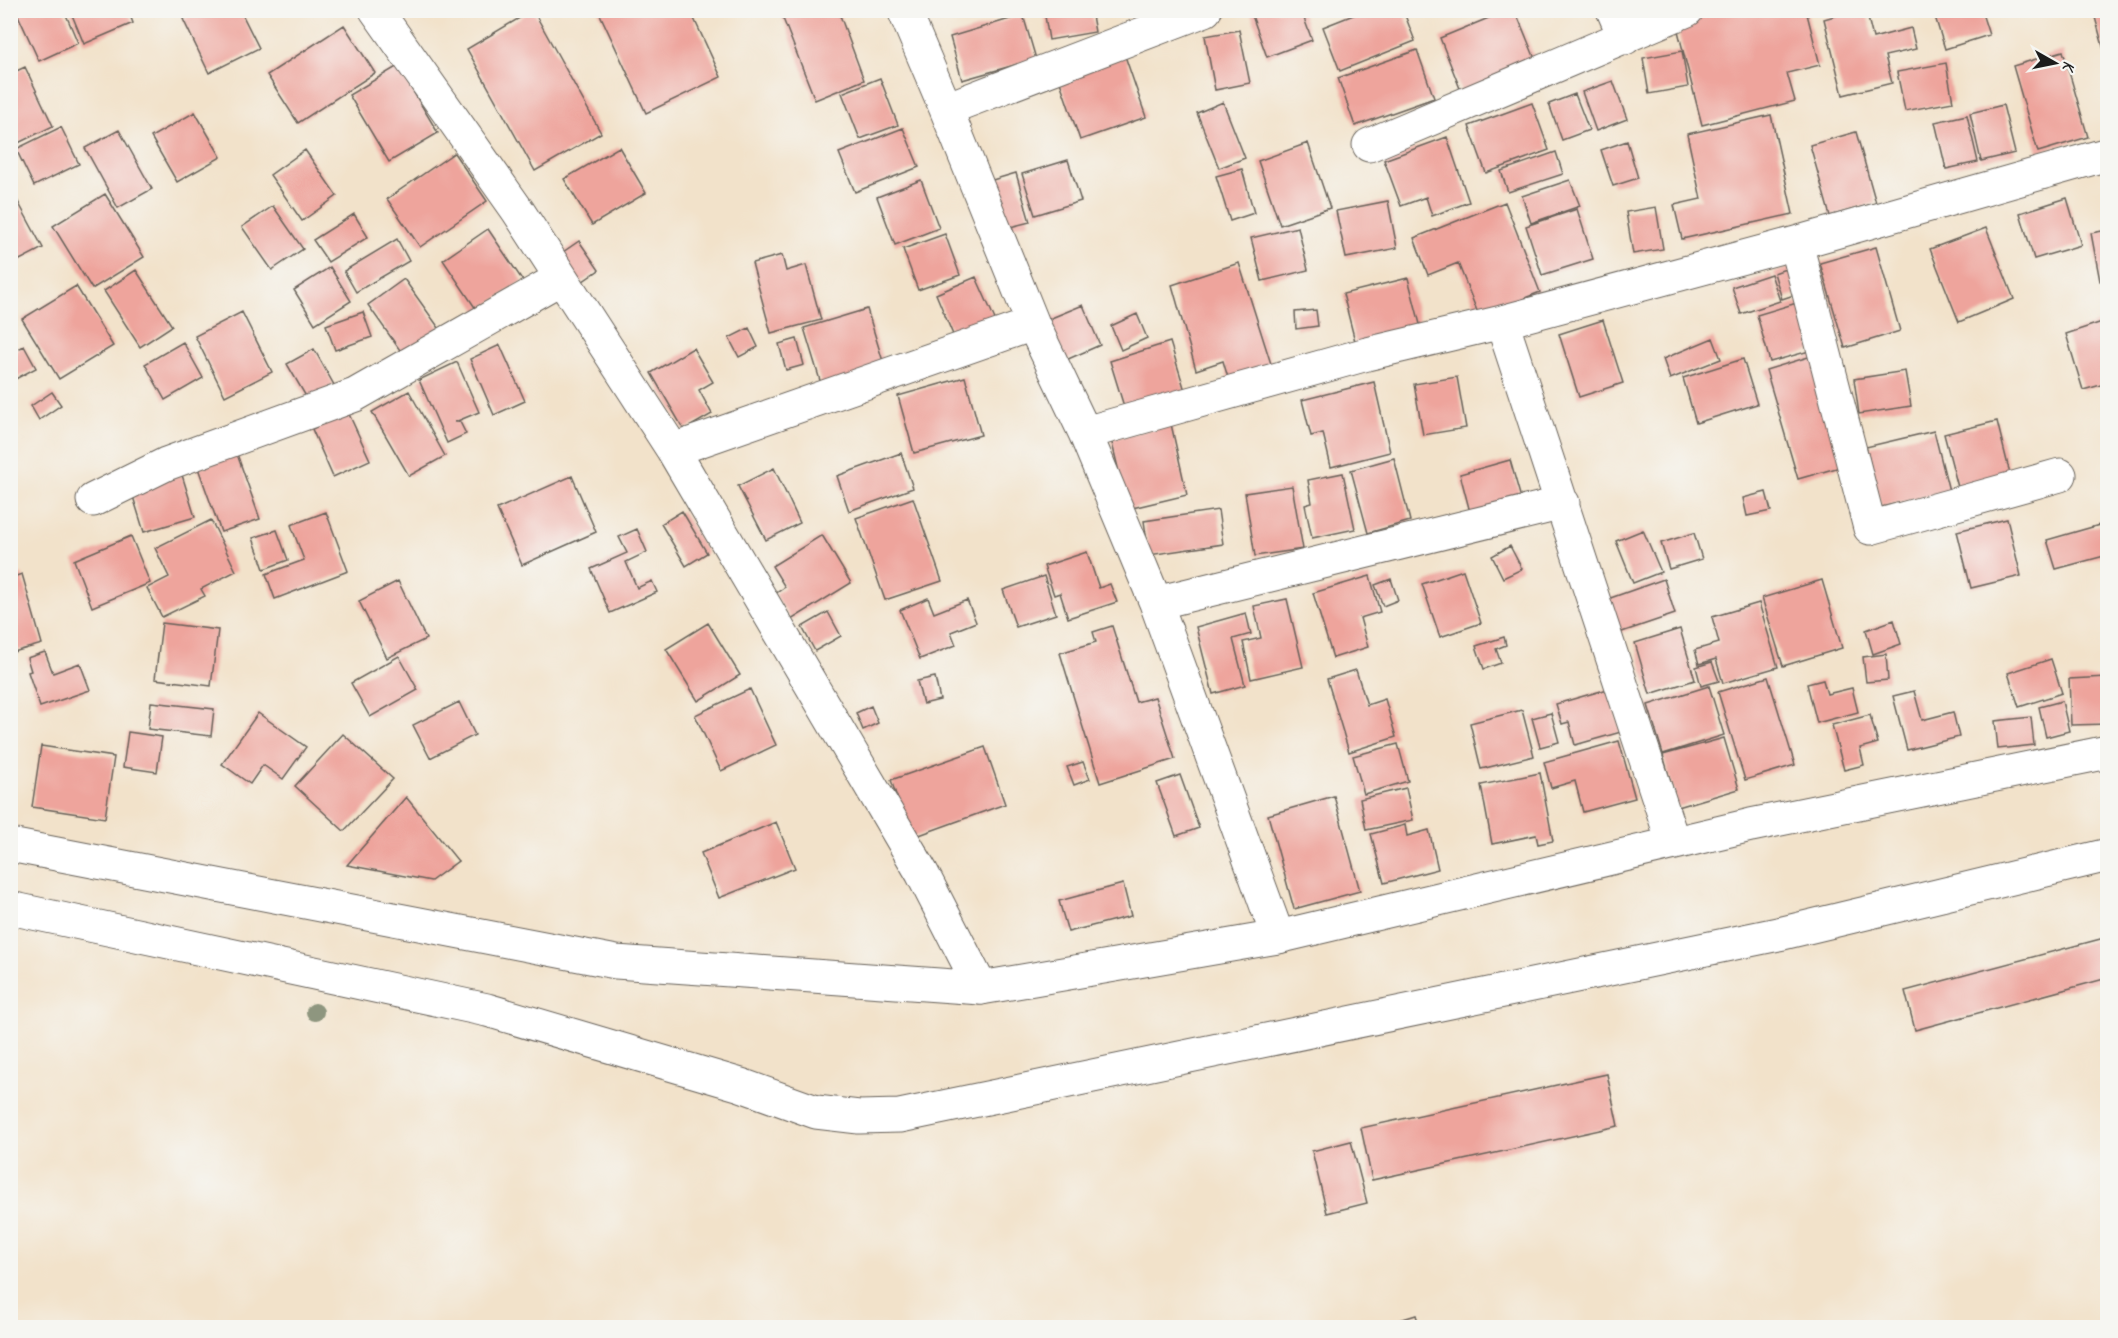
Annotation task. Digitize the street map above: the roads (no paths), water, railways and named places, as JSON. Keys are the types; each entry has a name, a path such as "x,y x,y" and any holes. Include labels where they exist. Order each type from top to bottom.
{"street":[{"path":"376,10 518,211 673,450 922,873 981,988"},
{"path":"904,10 1033,324 1085,433 1156,603 1278,937"},
{"path":"946,109 1205,10"},
{"path":"1369,145 1619,24 1687,10"},
{"path":"1085,433 1367,354 1502,322 1796,243 2108,154"},
{"path":"1796,243 1870,528 2060,475"},
{"path":"93,500 166,464 355,395 561,278"},
{"path":"1502,322 1673,842"},
{"path":"673,450 1033,324"},
{"path":"1156,603 1563,503"},
{"path":"10,845 616,962 981,988 1278,937 1673,842 2108,752"},
{"path":"10,908 487,1010 741,1085 816,1112 859,1117 900,1116 1783,933 2108,855"}]}
